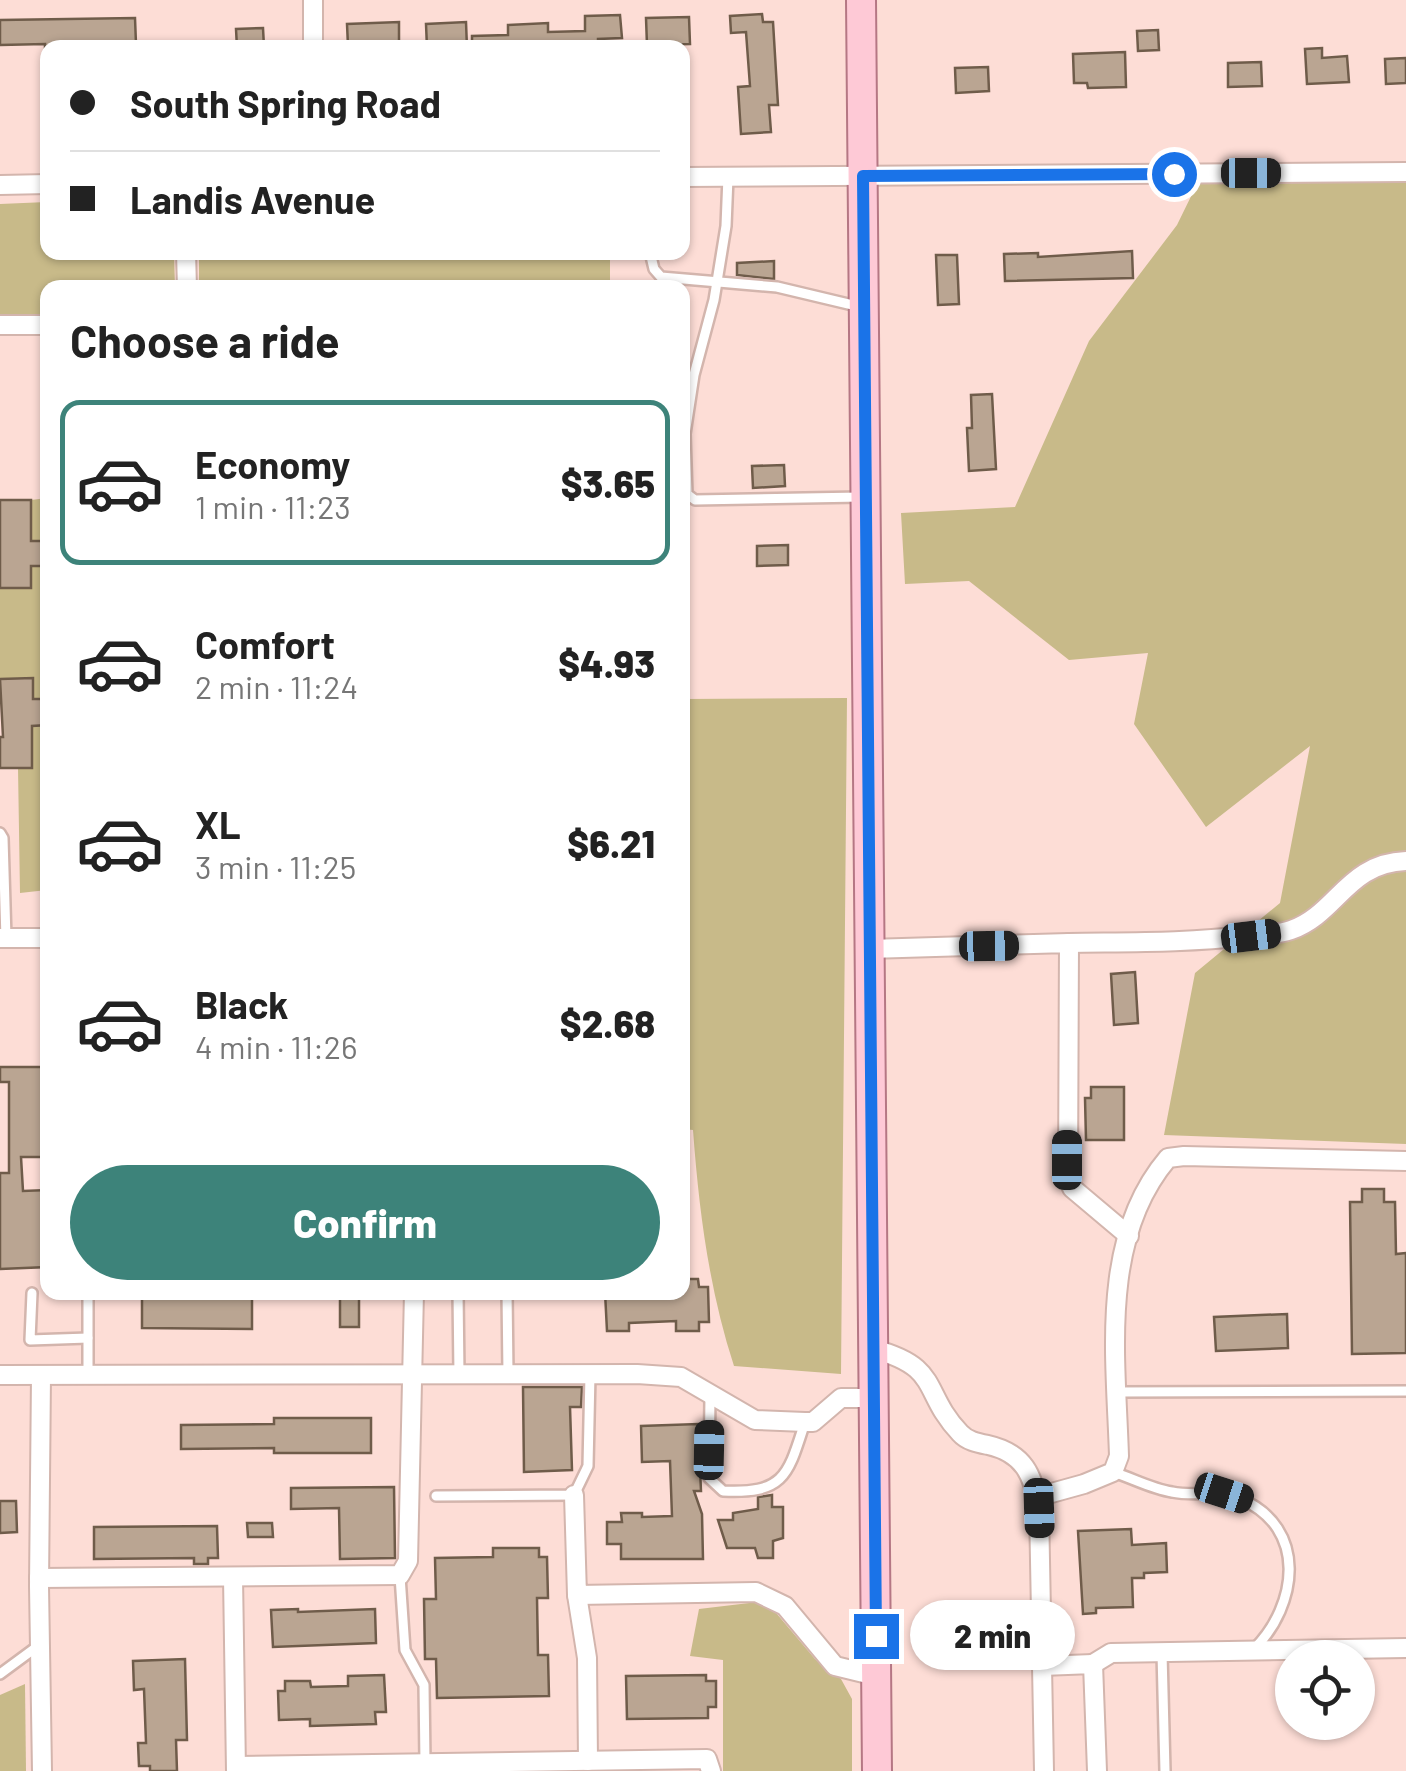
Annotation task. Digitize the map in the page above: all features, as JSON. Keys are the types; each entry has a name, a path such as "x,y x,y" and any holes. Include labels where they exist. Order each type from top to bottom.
{"main road":[{"path":"862,0 877,1771"}],"street":[{"path":"313,0 313,40"},
{"path":"690,178 1406,172"},
{"path":"0,185 40,184"},
{"path":"0,324 40,325"},
{"path":"869,948 1214,940 1288,932 1313,920 1361,874 1394,861 1406,861"},
{"path":"3,938 40,938"},
{"path":"1068,943 1068,1178 1072,1188 1129,1236"},
{"path":"1037,1497 1112,1472 1119,1456 1115,1304 1129,1236 1154,1175 1168,1158 1406,1161"},
{"path":"39,1578 400,1575 408,1562 414,1300"},
{"path":"873,1349 900,1356 914,1365 959,1432 968,1439 1003,1449 1033,1478 1037,1497 1044,1771"},
{"path":"0,1375 680,1377 755,1420 805,1422 813,1422 841,1398 873,1398"},
{"path":"41,1375 42,1771"},
{"path":"574,1494 577,1595 587,1658 588,1761"},
{"path":"234,1578 236,1768 426,1763 492,1767 707,1759 712,1771"},
{"path":"577,1595 756,1592 785,1606 835,1666 876,1676"},
{"path":"1042,1666 1094,1664 1111,1653 1406,1648"},
{"path":"1094,1664 1097,1771"}],"lane":[{"path":"690,403 717,284 726,226 728,177"},
{"path":"652,260 661,277 685,280"},
{"path":"690,281 777,287 864,308"},
{"path":"690,496 695,500 865,497"},
{"path":"0,833 3,938"},
{"path":"32,1293 30,1340 88,1338"},
{"path":"88,1300 88,1374"},
{"path":"458,1300 460,1374"},
{"path":"506,1300 508,1374"},
{"path":"436,1496 574,1494 588,1466 590,1374"},
{"path":"1117,1392 1406,1391"},
{"path":"710,1396 709,1478 722,1491 746,1492 768,1487 785,1476 805,1422"},
{"path":"1112,1472 1174,1493 1234,1496 1271,1522 1288,1557 1289,1593 1271,1632 1252,1651"},
{"path":"400,1575 404,1650 424,1686 426,1763"},
{"path":"0,1674 40,1644"},
{"path":"1162,1652 1165,1771"}],"shaded area":[{"path":"1199,180 1406,182 1406,1144 1164,1135 1195,973 1280,903 1310,746 1206,827 1134,724 1148,653 1069,660 969,581 905,584 901,513 1015,507 1089,341 1177,225"},
{"path":"40,202 40,260 174,260 175,280 40,280 40,315 0,316 0,204"},
{"path":"199,260 610,260 610,280 199,280"},
{"path":"40,499 40,541 31,541 31,500"},
{"path":"31,566 40,566 40,699 33,699 32,679 0,679 0,588 31,587"},
{"path":"847,698 841,1374 734,1366 706,1250 693,1130 690,699"},
{"path":"40,725 40,891 20,893 18,768 32,767 32,726"},
{"path":"766,1601 815,1659 841,1679 852,1699 852,1771 723,1771 723,1660 690,1656 699,1609"},
{"path":"25,1684 26,1771 0,1771 0,1695"}],"building":[{"path":"762,14 763,22 773,22 778,105 769,105 771,132 741,134 738,87 750,86 746,32 731,33 730,16"},
{"path":"620,15 622,38 472,40 472,36 508,35 508,25 548,23 548,32 585,31 585,16"},
{"path":"689,17 690,40 647,40 646,18"},
{"path":"135,18 136,40 40,40 40,44 0,45 0,20"},
{"path":"399,22 399,40 348,40 347,24"},
{"path":"466,22 467,40 427,40 426,24"},
{"path":"263,28 264,40 237,40 236,29"},
{"path":"1158,30 1159,50 1138,51 1137,31"},
{"path":"1322,48 1322,58 1347,56 1349,82 1307,84 1305,49"},
{"path":"1125,52 1126,87 1088,88 1087,83 1074,83 1073,54"},
{"path":"1406,58 1406,83 1386,84 1385,59"},
{"path":"1261,62 1262,86 1228,87 1228,63"},
{"path":"988,67 989,91 956,93 955,68"},
{"path":"1132,251 1133,278 1005,281 1004,254 1038,253 1038,257"},
{"path":"936,255 957,255 959,304 938,305"},
{"path":"774,261 774,279 737,275 737,263"},
{"path":"992,394 996,469 969,471 967,428 972,428 971,395"},
{"path":"784,465 785,486 753,488 752,466"},
{"path":"0,500 31,500 31,541 40,541 40,566 31,566 31,588 0,588"},
{"path":"788,545 788,565 757,566 757,546"},
{"path":"33,678 33,699 40,699 40,726 32,726 32,768 0,768 0,679"},
{"path":"1135,972 1138,1023 1114,1025 1111,974"},
{"path":"0,1067 40,1067 40,1157 21,1157 23,1191 40,1190 40,1267 0,1269 0,1173 9,1173 9,1082 0,1082"},
{"path":"1091,1087 1124,1087 1124,1140 1086,1140 1085,1098 1091,1098"},
{"path":"1362,1189 1384,1189 1384,1202 1395,1202 1396,1254 1406,1253 1406,1353 1352,1354 1350,1202 1362,1202"},
{"path":"690,1279 698,1279 699,1287 708,1287 709,1322 699,1322 699,1331 676,1331 676,1321 629,1323 629,1331 607,1331 605,1300 690,1300"},
{"path":"142,1300 252,1300 252,1329 142,1328"},
{"path":"340,1300 359,1300 359,1327 340,1327"},
{"path":"1287,1314 1288,1348 1216,1351 1214,1317"},
{"path":"523,1387 582,1387 581,1407 570,1407 572,1470 524,1472"},
{"path":"274,1418 371,1418 371,1453 181,1449 181,1425 274,1424"},
{"path":"698,1424 701,1491 694,1491 702,1514 703,1559 621,1559 621,1544 607,1544 607,1522 622,1522 621,1513 672,1516 670,1461 642,1462 641,1426"},
{"path":"394,1487 395,1558 340,1559 339,1508 291,1509 291,1488"},
{"path":"772,1495 772,1507 783,1507 783,1538 773,1541 773,1558 758,1558 755,1548 727,1548 718,1520 733,1520 733,1513 758,1509 758,1497"},
{"path":"0,1501 16,1501 17,1532 0,1533"},
{"path":"247,1523 272,1523 273,1537 248,1537"},
{"path":"217,1526 218,1558 208,1558 208,1564 194,1564 194,1558 94,1559 94,1527"},
{"path":"1131,1529 1132,1545 1166,1543 1167,1572 1132,1578 1133,1607 1096,1608 1096,1613 1083,1614 1078,1531"},
{"path":"493,1548 539,1548 539,1557 547,1557 548,1598 537,1598 538,1655 548,1655 549,1696 437,1698 436,1659 425,1659 424,1599 436,1599 435,1558 493,1557"},
{"path":"375,1609 376,1643 273,1647 271,1610"},
{"path":"185,1659 187,1740 176,1740 177,1771 150,1771 150,1766 139,1766 138,1743 146,1743 144,1689 134,1690 133,1661"},
{"path":"384,1675 386,1712 375,1712 376,1724 310,1726 310,1719 279,1720 278,1691 285,1691 285,1681 310,1681 311,1687 348,1686 348,1676"},
{"path":"706,1675 706,1681 716,1681 716,1707 708,1707 708,1718 627,1719 626,1676"}],"route":[{"path":"876,1636 863,176 1174,174"}]}
